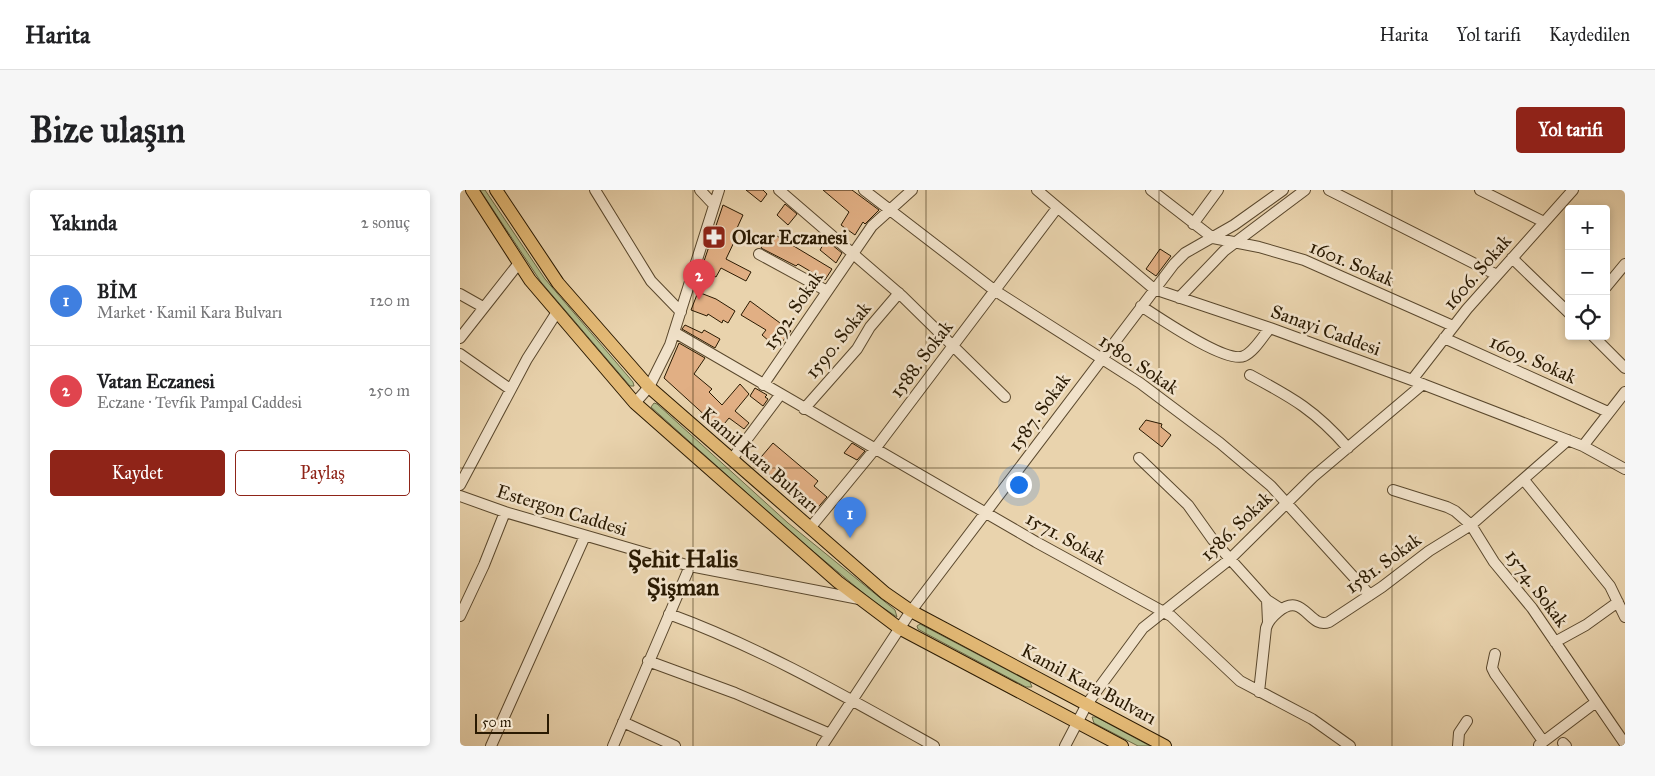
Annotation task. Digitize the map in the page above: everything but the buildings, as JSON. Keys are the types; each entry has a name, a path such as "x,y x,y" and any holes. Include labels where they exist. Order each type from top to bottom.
{"main road":[{"name":"Kamil Kara Bulvarı","path":"472,190 519,263 557,312 636,403 751,508 859,599 899,628 1122,746"},
{"name":"Kamil Kara Bulvarı","path":"496,190 558,283 649,387 885,593 911,611 1165,746"}],"street":[{"path":"595,190 651,281 681,312"},
{"path":"700,190 714,205"},
{"path":"636,403 649,387 666,355 719,190"},
{"path":"779,190 854,252 899,293 1004,398"},
{"name":"1580. Sokak","path":"864,190 890,208 994,290 1140,383 1209,434 1271,486 1370,596"},
{"name":"1592. Sokak","path":"763,385 872,226 912,190"},
{"name":"Sanayi Caddesi","path":"1038,190 1154,289 1270,328 1423,384 1583,446 1625,469"},
{"path":"1151,190 1213,238"},
{"path":"1193,224 1218,190"},
{"name":"1587. Sokak","path":"822,746 828,733 911,611 1100,358 1179,258 1213,238 1283,190"},
{"path":"1180,298 1212,262 1235,242 1305,190"},
{"path":"1328,190 1497,274"},
{"path":"1480,190 1544,222"},
{"name":"1606. Sokak","path":"1412,380 1453,326 1497,274 1573,190"},
{"name":"1588. Sokak","path":"810,528 875,449 1057,208"},
{"name":"1601. Sokak","path":"1213,238 1283,254 1324,268 1453,326"},
{"path":"759,254 827,291"},
{"path":"1512,258 1565,309"},
{"path":"460,338 519,263"},
{"path":"1610,282 1625,264"},
{"name":"1590. Sokak","path":"804,409 857,349 870,327 899,293"},
{"path":"460,294 483,307"},
{"path":"1141,306 1197,340 1237,357 1247,355 1270,328"},
{"path":"460,485 510,389 557,312"},
{"name":"1571. Sokak","path":"674,332 804,409 1162,611 1178,621 1240,682 1312,719 1350,746"},
{"name":"1609. Sokak","path":"1444,338 1608,412"},
{"path":"1596,340 1625,368"},
{"path":"460,354 510,389"},
{"path":"1250,375 1305,406 1329,426 1348,448"},
{"name":"1586. Sokak","path":"1065,746 1087,704 1143,628 1162,611 1230,559 1286,502 1423,384"},
{"path":"1583,446 1625,392"},
{"path":"732,460 780,395"},
{"name":"1581. Sokak","path":"1281,609 1287,606 1298,606 1324,624 1370,596 1429,551 1471,525 1568,440"},
{"path":"1139,458 1188,505 1230,559 1267,600 1281,609 1268,622"},
{"path":"1524,480 1610,586 1625,617"},
{"name":"1574. Sokak","path":"1393,490 1447,507 1455,511 1471,525 1494,562 1527,602 1625,744"},
{"name":"Estergon Caddesi","path":"460,496 505,512 690,566 859,599"},
{"path":"460,616 505,512"},
{"path":"491,746 585,536"},
{"path":"613,746 690,566"},
{"path":"1259,692 1268,622 1267,600"},
{"path":"1555,642 1586,625 1618,602"},
{"path":"669,614 761,652 934,746"},
{"path":"1495,654 1492,662 1495,674 1541,744 1596,702"},
{"path":"648,661 735,693 828,733"},
{"path":"1458,746 1459,732 1466,721"},
{"path":"623,722 675,746"}],"green space":[{"path":"480,190 485,190 545,279 633,382 634,386 630,386 541,282"},
{"path":"654,403 788,523 895,610 897,617 873,601 797,538 651,407"},
{"path":"920,624 1030,682 1032,687 1026,687 925,633 918,629 917,626"},
{"path":"1092,717 1096,717 1150,746 1138,746 1094,723"}],"place":[{"name":"Olcar Eczanesi","path":"714,237"},
{"name":"Vatan Eczanesi","path":"699,300"},
{"name":"BİM","path":"850,538"}],"district":[{"name":"Şehit Halis Şişman","path":"683,573"}]}
